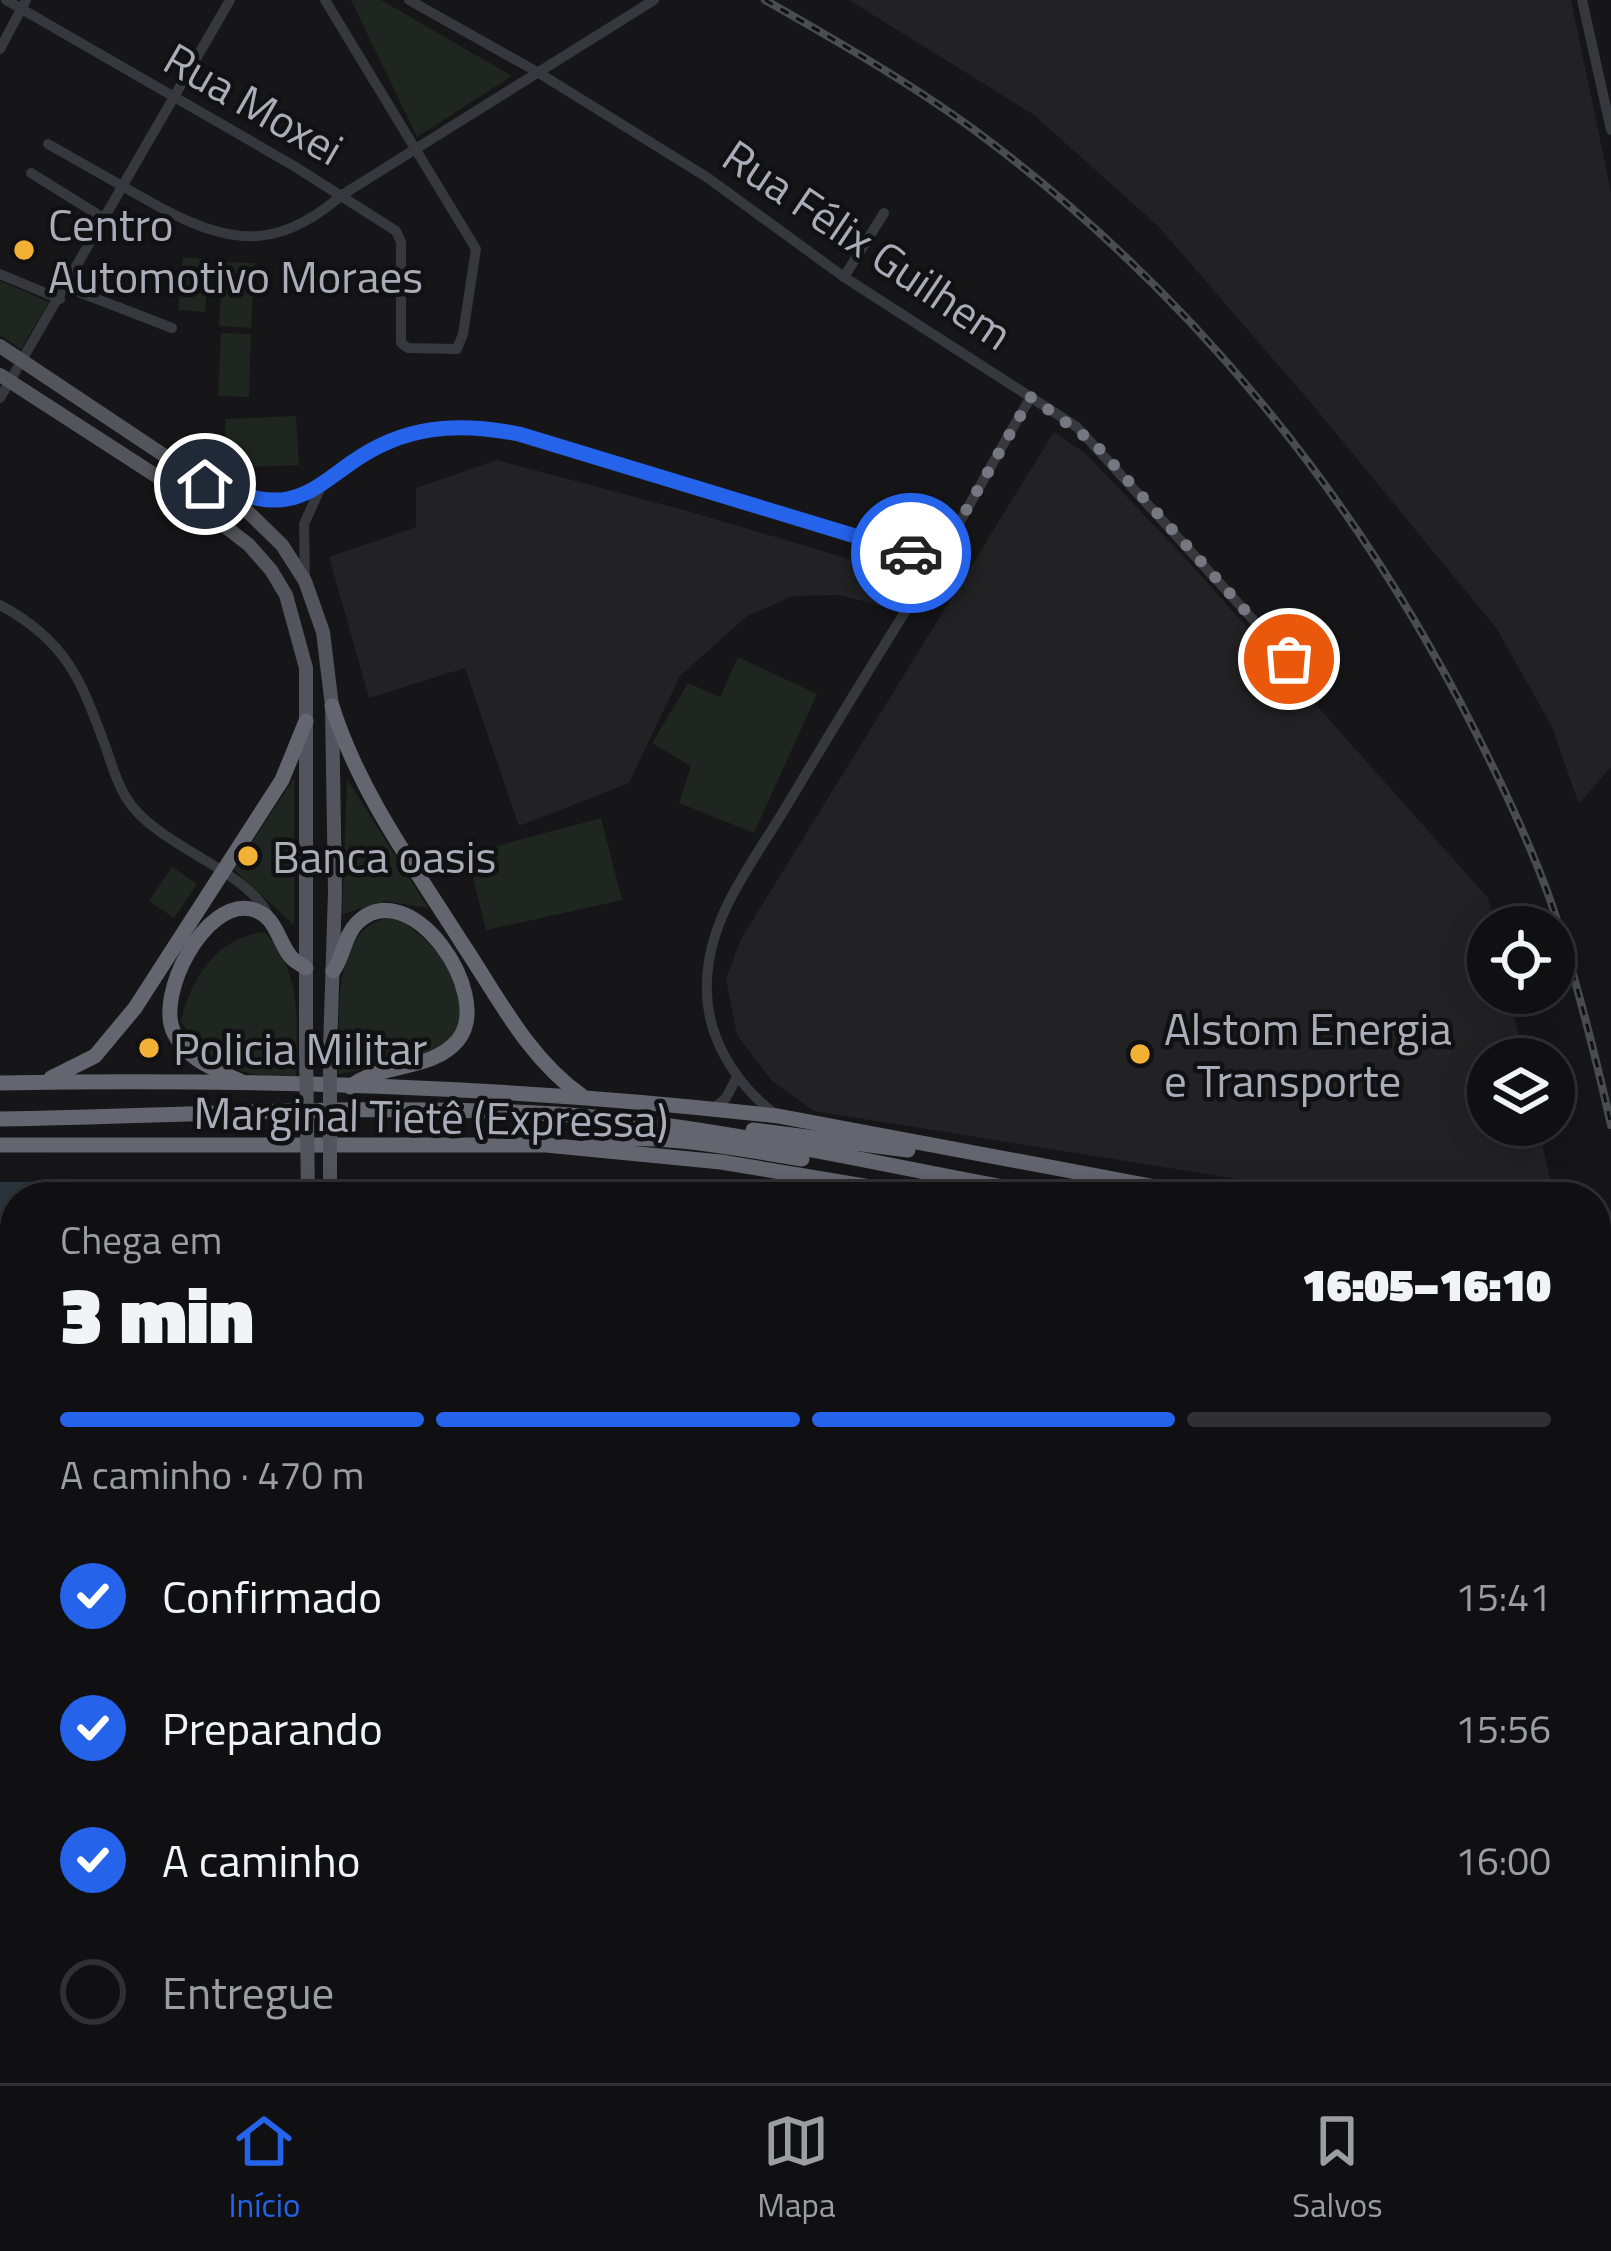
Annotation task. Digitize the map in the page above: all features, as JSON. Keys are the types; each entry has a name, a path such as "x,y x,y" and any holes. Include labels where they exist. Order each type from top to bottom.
{"highway":[{"path":"332,706 349,756 425,886 535,1054 584,1098"},
{"path":"43,1082 80,1066 110,1041 282,780 306,721"},
{"path":"249,1084 188,1052 174,1034 167,1004 172,985 218,916 239,908 269,919 290,957 306,968"},
{"path":"333,971 344,957 347,938 356,924 380,911 396,911 428,930 455,968 467,1000 465,1026 452,1046 430,1058 362,1078 350,1087"},
{"path":"0,1083 350,1087 713,1109 1129,1182"},
{"path":"0,1119 350,1112 553,1114 736,1127 910,1150 964,1151"},
{"path":"658,1124 971,1182"},
{"path":"583,1148 608,1137 637,1138 745,1150 936,1182"},
{"name":"Marginal Tietê (Expressa)","path":"0,1145 583,1148 721,1162 840,1182"}],"main road":[{"path":"0,346 265,526 283,544 304,580 323,632 332,706 335,855 330,1182"},
{"path":"5,378 178,490 249,545 271,570 297,626 306,668 308,1182"}],"street":[{"name":"Rua Moxei","path":"6,0 23,4 172,99 342,195 400,236 400,343 408,348 457,349 476,249 418,150"},
{"path":"0,398 5,378 21,362 63,293 230,0"},
{"path":"325,0 418,150"},
{"name":"Rua Félix Guilhem","path":"410,0 708,178 844,277 1094,443 1289,659"},
{"path":"48,144 198,228 243,238 292,229 653,0"},
{"path":"1582,0 1611,130"},
{"path":"0,49 23,4"},
{"path":"31,173 105,219"},
{"path":"844,277 884,213"},
{"path":"0,274 172,328"},
{"path":"778,1117 737,1076 722,1052 707,1004 706,978 719,924 1031,397"},
{"path":"205,484 274,500 301,496 376,445 400,435 432,428 485,428 519,434 937,561"},
{"path":"304,580 304,524 312,499 326,482"},
{"path":"0,605 52,640 76,671 128,800 152,825 266,908 269,919"},
{"path":"713,1109 726,1098 737,1076"}],"shaded area":[{"path":"351,0 381,0 512,76 417,137"},
{"path":"849,0 1571,0 1611,192 1611,767 1579,804 1552,727 1497,629 1158,226 1034,115"},
{"path":"183,257 210,260 205,312 178,310"},
{"path":"223,262 255,263 251,328 219,326"},
{"path":"0,281 49,302 21,349 0,335"},
{"path":"221,333 251,334 249,397 218,396"},
{"path":"296,416 299,465 227,468 225,419"},
{"path":"1054,432 1085,453 1186,559 1488,898 1490,906 1467,906 1467,1014 1514,1014 1519,1038 1467,1038 1467,1146 1543,1146 1551,1182 1256,1182 814,1111 772,1081 737,1035 726,979 741,939"},
{"path":"497,460 913,578 892,609 839,595 793,596 747,616 680,676 629,783 519,826 465,668 369,698 329,557 416,527 416,488"},
{"path":"738,657 817,694 754,833 679,803 691,766 652,743 688,683 720,697"},
{"path":"294,778 294,925 234,870"},
{"path":"347,779 428,908 386,901 342,914"},
{"path":"601,818 622,900 486,930 467,854"},
{"path":"172,867 197,884 174,918 149,901"},
{"path":"396,917 453,972 464,1000 461,1024 454,1041 422,1059 338,1074 339,1003 348,955 358,936 374,923"},
{"path":"265,932 292,982 296,1076 261,1076 230,1067 203,1048 181,1021 209,961 233,942"},
{"path":"455,1179 559,1182 0,1182"}],"railway":[{"path":"765,0 922,94 1051,191 1195,327 1320,478 1428,644 1518,821 1563,940 1611,1125"}],"way so far":[{"path":"911,553 937,561 1031,397 1094,443 1289,659"}],"place":[{"name":"Centro Automotivo Moraes","path":"24,250"},
{"name":"Banca oasis","path":"248,856"},
{"name":"Policia Militar","path":"149,1048"},
{"name":"Alstom Energia e Transporte","path":"1140,1054"}],"route":[{"path":"205,484 260,499 291,499 400,435 432,428 485,428 519,434 911,553"}]}
